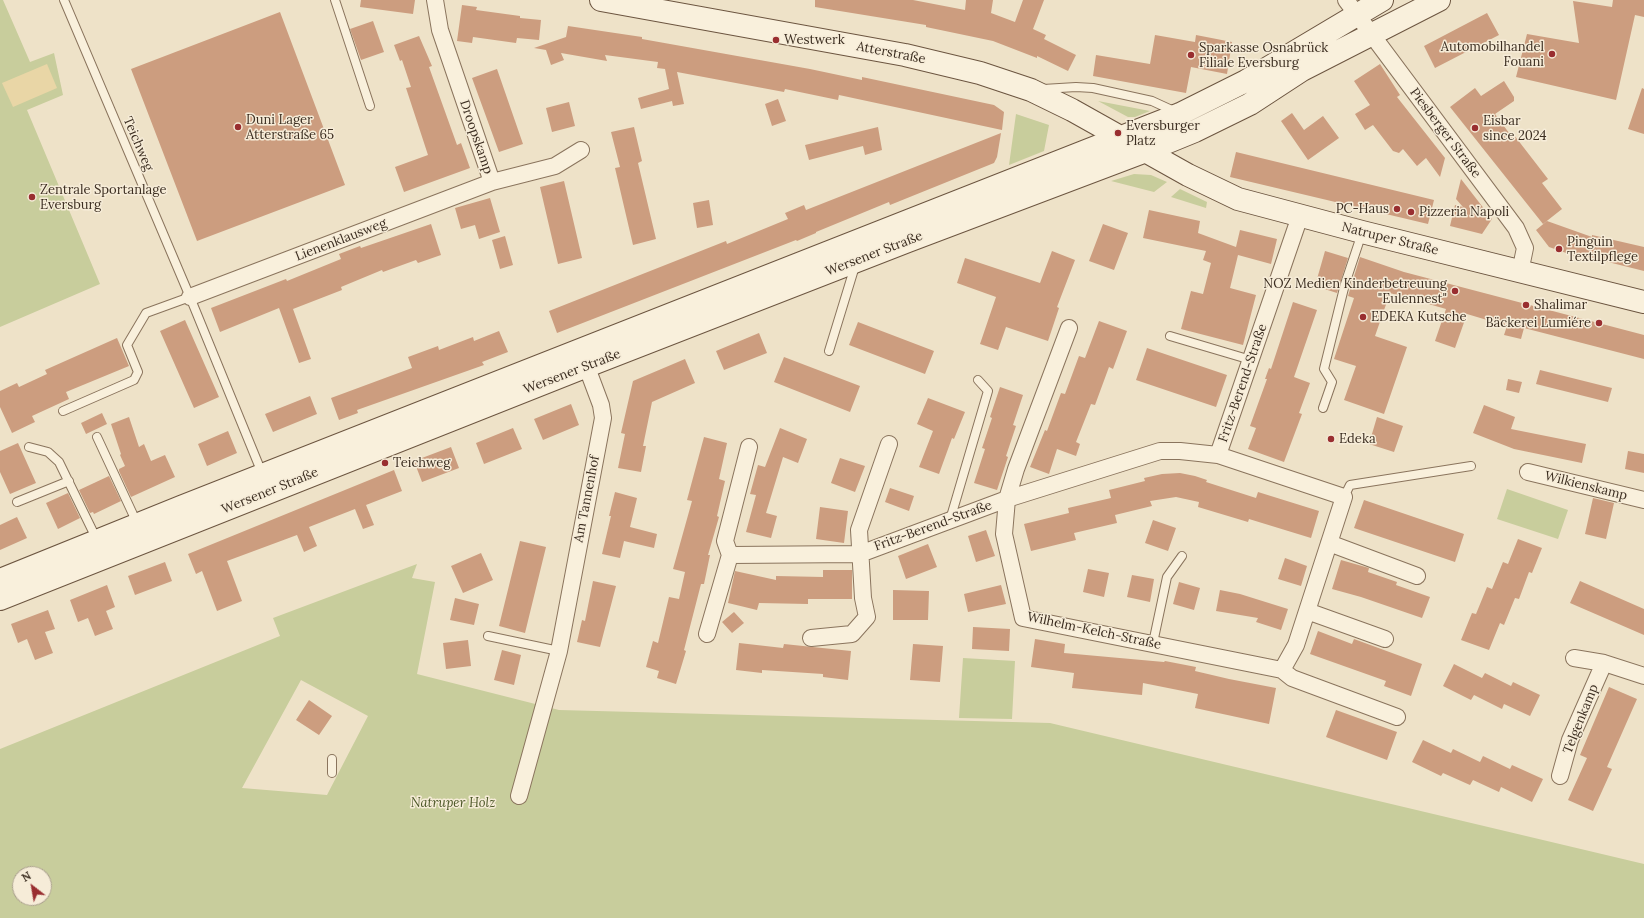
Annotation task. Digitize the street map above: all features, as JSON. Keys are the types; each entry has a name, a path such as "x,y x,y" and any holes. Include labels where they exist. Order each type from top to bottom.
{"main road":[{"name":"Atterstraße","path":"601,0 625,2 905,55 980,73 1031,90 1072,110 1120,137"},
{"name":"Wersener Straße","path":"0,599 1120,137 1180,114 1246,80 1352,7 1382,0"},
{"name":"Wersener Straße","path":"0,580 263,475 857,260 1146,151 1223,118 1250,104 1302,70 1439,0"},
{"path":"1120,137 1146,151"},
{"name":"Natruper Straße","path":"1146,151 1194,178 1232,196 1263,207 1644,302"}],"street":[{"name":"Droopskamp","path":"435,0 440,30 492,182 555,166 581,150"},
{"name":"Piesberger Straße","path":"1352,7 1516,228 1525,248 1520,272"},
{"name":"Lienenklausweg","path":"190,297 492,182"},
{"name":"Fritz-Berend-Straße","path":"730,555 860,554 1007,499 1160,451 1180,450 1218,456 1300,216"},
{"name":"Fritz-Berend-Straße","path":"1007,499 1016,468 1069,328"},
{"name":"Am Tannenhof","path":"519,796 559,651 603,418 602,405 584,358"},
{"name":"Fritz-Berend-Straße","path":"811,638 852,634 867,617 864,598 859,530 889,444"},
{"path":"707,634 730,555 725,541 749,447"},
{"path":"1218,456 1344,496 1296,646 1282,670"},
{"name":"Wilkienskamp","path":"1528,472 1644,500"},
{"name":"Wilhelm-Kelch-Straße","path":"1007,499 1004,534 1023,618 1282,670 1292,678 1397,717"},
{"path":"1329,543 1417,576"},
{"path":"1307,612 1385,640"},
{"path":"1574,658 1604,663 1644,676"},
{"name":"Telgenkamp","path":"1560,776 1570,740 1604,663"}],"lane":[{"name":"Teichweg","path":"64,0 190,297 263,475"},
{"path":"334,0 370,106"},
{"path":"1031,90 1076,87 1093,88 1152,101 1180,114"},
{"path":"1323,408 1332,382 1324,369 1346,284 1362,232"},
{"path":"829,351 857,260"},
{"path":"63,412 134,380 138,372 127,345 146,313 190,297"},
{"path":"1170,336 1251,360"},
{"path":"950,520 988,391 978,380"},
{"path":"97,437 138,525"},
{"path":"29,447 48,452 59,462 97,541"},
{"path":"1344,496 1350,485 1471,466"},
{"path":"17,502 69,481"},
{"path":"1153,643 1167,576 1182,556"},
{"path":"488,636 559,651"},
{"path":"332,759 332,773"}],"green space":[{"name":"Zentrale Sportanlage Eversburg","path":"0,0 3,0 30,62 54,53 63,95 27,110 100,284 0,327"},
{"path":"1098,101 1150,111 1135,117 1128,117"},
{"path":"1016,114 1049,125 1044,151 1009,165"},
{"path":"1134,174 1151,175 1167,182 1154,192 1111,181"},
{"path":"1180,189 1207,202 1206,208 1171,197"},
{"path":"1507,489 1568,510 1558,539 1497,519"},
{"name":"Natruper Holz","path":"417,564 412,578 435,582 417,674 559,710 1050,723 1644,864 1644,918 0,918 0,749 280,636 273,618","holes":["301,680 368,716 327,795 242,788"]},
{"path":"963,658 1015,661 1012,719 959,718"}],"sand":[{"path":"47,64 57,88 13,107 2,83"}],"building":[{"path":"361,0 415,0 413,14 360,7"},
{"path":"815,0 913,0 965,10 966,0 993,0 991,13 1015,22 1023,0 1044,0 1033,29 1046,35 1044,39 1076,55 1068,71 1037,56 1037,58 993,41 926,27 926,25 815,7"},
{"path":"1613,0 1644,0 1644,17 1635,15 1616,100 1516,77 1527,34 1579,43 1573,1 1612,7"},
{"path":"462,5 477,7 476,10 520,16 520,18 541,20 539,40 517,38 516,43 473,37 472,43 457,41"},
{"name":"Duni Lager Atterstraße 65","path":"280,12 345,185 197,241 131,69"},
{"path":"1487,13 1499,35 1435,68 1424,46"},
{"path":"373,21 384,52 361,60 350,29"},
{"path":"568,26 642,37 642,39 810,69 862,80 862,77 994,105 1004,112 1002,130 839,95 838,100 785,89 784,92 677,72 684,104 673,106 672,101 641,109 638,98 669,89 665,69 657,68 658,62 605,55 607,61 561,53 564,60 551,65 546,50 534,48 566,37"},
{"name":"Sparkasse Osnabrück Filiale Eversburg","path":"1155,35 1195,42 1196,35 1232,42 1227,74 1191,67 1186,93 1093,76 1096,55 1150,64"},
{"path":"419,36 432,66 429,67 457,145 461,143 470,168 404,192 395,167 428,155 406,88 411,87 402,60 400,61 394,45"},
{"path":"1380,64 1400,95 1397,97 1445,158 1440,177 1426,158 1417,166 1403,149 1399,153 1393,151 1373,125 1365,130 1355,114 1370,105 1354,81"},
{"path":"497,69 523,144 499,152 472,78"},
{"path":"1504,81 1514,97 1514,101 1495,114 1512,137 1514,135 1548,179 1542,183 1562,209 1543,224 1450,107 1475,88 1481,96"},
{"path":"1642,88 1644,89 1644,134 1628,129"},
{"path":"778,99 786,121 772,126 765,104"},
{"path":"569,102 575,126 552,132 546,108"},
{"path":"1292,113 1304,130 1323,116 1339,138 1308,160 1281,121"},
{"path":"634,127 642,161 638,163 656,239 633,245 615,168 620,167 611,132"},
{"path":"878,127 882,150 865,155 863,146 809,160 805,145"},
{"path":"1001,133 997,157 994,163 890,205 889,202 797,241 796,240 557,333 549,311 726,241 727,244 788,219 785,213 804,205 806,210"},
{"path":"1236,152 1434,200 1428,224 1230,177"},
{"path":"1461,179 1492,219 1482,234 1450,226 1455,205 1463,207 1456,199"},
{"path":"564,181 582,258 558,264 540,187"},
{"path":"490,198 500,232 479,239 475,225 461,229 455,208"},
{"path":"709,200 713,225 697,228 693,203"},
{"path":"1149,210 1200,221 1198,233 1236,247 1240,230 1277,239 1271,264 1238,255 1230,288 1256,295 1243,345 1181,329 1191,291 1203,294 1211,263 1203,260 1206,251 1143,238"},
{"path":"1547,221 1592,237 1592,235 1644,247 1644,271 1576,254 1575,256 1549,247 1536,230"},
{"path":"431,224 441,255 418,263 416,260 383,272 382,270 341,287 342,290 293,309 311,359 299,363 279,308 220,332 211,308 286,279 287,281 341,259 339,254"},
{"path":"1103,224 1128,233 1114,270 1089,261"},
{"path":"505,236 513,265 500,269 492,240"},
{"path":"1052,251 1075,260 1057,307 1059,308 1048,341 1006,327 998,350 980,344 996,297 957,283 965,258 1040,283"},
{"path":"1325,251 1348,258 1337,293 1315,286"},
{"path":"1360,257 1404,272 1644,335 1644,359 1524,328 1521,339 1504,335 1507,326 1467,314 1455,348 1435,341 1446,309 1390,293 1375,336 1407,347 1384,414 1344,400 1356,366 1334,359 1354,298 1348,296"},
{"path":"1293,302 1317,310 1294,377 1310,383 1299,413 1302,414 1284,462 1248,449 1256,428 1250,426 1267,379 1265,379 1269,368 1271,369"},
{"path":"185,320 219,397 194,408 160,331"},
{"path":"1099,321 1127,331 1113,369 1109,367 1095,405 1091,404 1076,442 1080,444 1076,456 1057,449 1049,474 1030,467 1045,430 1047,431 1061,393 1065,394 1079,356 1085,358"},
{"path":"858,322 934,351 925,374 849,345"},
{"path":"499,331 508,352 482,362 484,365 357,410 358,413 339,420 331,398 412,368 408,357 438,346 439,350 473,337 474,341"},
{"path":"759,333 767,353 724,370 716,351"},
{"path":"117,338 129,366 66,392 69,399 32,416 35,422 12,433 0,407 0,391 17,383 19,387 47,374 45,370"},
{"path":"1147,348 1227,375 1216,407 1136,380"},
{"path":"784,357 860,386 850,412 774,382"},
{"path":"685,359 695,383 652,402 643,446 646,446 641,472 618,468 625,434 621,433 633,381"},
{"path":"1540,370 1612,388 1608,402 1536,384"},
{"path":"1508,379 1522,382 1519,393 1506,390"},
{"path":"1000,387 1023,395 1013,425 1016,426 1006,456 1008,457 997,490 974,483 985,449 982,448 992,418 990,417"},
{"path":"310,396 317,414 273,432 265,414"},
{"path":"928,398 965,412 954,439 952,438 939,474 919,467 933,431 917,424"},
{"path":"571,404 579,425 543,440 534,419"},
{"path":"1484,405 1515,417 1511,429 1586,444 1582,463 1514,449 1473,433"},
{"path":"102,413 107,424 86,434 81,423"},
{"path":"129,417 139,447 144,444 151,461 165,455 175,477 131,497 119,471 119,469 125,466 120,455 121,454 111,424"},
{"path":"1377,417 1403,426 1394,452 1369,444"},
{"path":"513,428 522,449 484,464 476,443"},
{"path":"780,428 807,439 798,463 783,457 766,513 777,516 771,538 746,532 756,495 750,494 758,465 765,467"},
{"path":"228,431 237,453 207,466 198,444"},
{"path":"704,437 727,443 719,479 725,481 717,516 719,517 708,555 710,555 704,584 701,584 684,650 686,651 676,684 657,678 659,671 646,667 653,641 658,643 669,597 679,599 685,572 673,569 692,501 687,500"},
{"path":"18,443 36,483 10,494 0,472 0,451"},
{"path":"451,447 459,468 422,482 414,461"},
{"path":"1628,451 1644,454 1644,473 1625,469"},
{"path":"840,458 865,466 855,492 831,483"},
{"path":"394,470 402,491 366,505 374,525 363,529 355,509 309,527 317,546 304,552 297,535 227,561 242,601 217,611 202,571 196,574 188,554"},
{"path":"1180,473 1195,476 1207,480 1206,482 1256,498 1258,492 1319,511 1311,538 1249,519 1248,522 1198,507 1199,502 1176,497 1150,501 1152,506 1115,515 1117,523 1074,533 1076,540 1031,551 1024,524 1069,513 1068,508 1111,498 1109,490 1145,481 1144,478 1162,474"},
{"path":"109,476 121,501 94,514 93,512 90,513 79,490"},
{"path":"890,488 914,496 909,511 885,502"},
{"path":"615,492 637,498 630,527 657,534 654,548 624,541 620,558 602,554"},
{"path":"68,493 80,518 58,529 46,503"},
{"path":"1593,498 1614,503 1606,539 1585,534"},
{"path":"1364,500 1464,534 1455,562 1354,528"},
{"path":"820,507 848,511 844,543 816,539"},
{"path":"17,517 27,538 0,550 0,525"},
{"path":"1153,520 1176,528 1168,551 1145,543"},
{"path":"986,530 995,556 976,562 968,536"},
{"path":"1518,539 1542,548 1532,573 1529,572 1519,599 1515,598 1504,625 1500,623 1489,650 1461,640 1472,613 1476,614 1487,587 1492,589 1503,562 1508,564"},
{"path":"520,541 546,547 525,633 499,626"},
{"path":"928,544 937,567 906,579 898,556"},
{"path":"481,553 493,580 463,593 451,566"},
{"path":"1285,558 1307,566 1301,586 1278,579"},
{"path":"1341,560 1369,568 1368,572 1397,582 1396,585 1430,597 1422,618 1361,597 1332,589"},
{"path":"165,562 172,581 135,595 128,576"},
{"path":"1088,569 1109,573 1104,597 1083,592"},
{"path":"823,570 852,570 852,599 808,599 808,604 759,603 757,610 728,603 735,571 776,580 776,576 823,577"},
{"path":"1132,575 1154,579 1150,602 1127,597"},
{"path":"593,581 616,586 600,647 577,642 582,620 585,621"},
{"path":"1580,581 1644,609 1644,635 1570,603"},
{"path":"1179,582 1200,588 1194,610 1173,604"},
{"path":"107,585 115,607 106,611 113,629 95,636 88,618 78,622 70,600"},
{"path":"1001,585 1006,604 968,612 964,594"},
{"path":"893,590 929,591 928,620 893,620"},
{"path":"1220,590 1240,594 1288,609 1281,630 1256,622 1258,618 1216,611"},
{"path":"455,598 479,604 474,625 450,620"},
{"path":"48,610 55,629 45,632 53,653 35,660 27,639 18,643 11,624"},
{"path":"734,612 744,623 732,633 722,622"},
{"path":"973,627 1010,629 1009,651 972,649"},
{"path":"1318,631 1352,644 1354,639 1422,664 1411,696 1384,686 1386,681 1310,654"},
{"path":"1035,639 1065,644 1064,653 1165,661 1196,667 1195,671 1276,688 1269,724 1195,708 1198,694 1143,683 1142,695 1072,688 1074,673 1031,667"},
{"path":"468,640 471,666 446,669 443,643"},
{"path":"739,643 783,648 784,644 851,651 848,680 823,677 823,674 762,670 762,673 736,670"},
{"path":"913,644 943,646 940,682 910,680"},
{"path":"502,650 521,655 514,685 494,680"},
{"path":"1454,664 1482,678 1485,673 1511,686 1513,682 1540,695 1530,716 1504,704 1502,709 1474,695 1471,700 1443,686"},
{"path":"1609,687 1637,699 1607,767 1612,769 1593,811 1568,800 1587,758 1580,755"},
{"path":"309,700 332,716 319,735 296,720"},
{"path":"1336,710 1397,732 1387,760 1326,737"},
{"path":"1423,740 1451,753 1453,749 1480,762 1483,756 1510,769 1512,765 1543,779 1532,802 1501,787 1499,792 1473,780 1470,785 1443,773 1441,776 1412,762"}],"place":[{"name":"Westwerk","path":"776,40"},
{"name":"Automobilhandel Fouani","path":"1552,54"},
{"name":"Sparkasse Osnabrück Filiale Eversburg","path":"1191,55"},
{"name":"Duni Lager Atterstraße 65","path":"238,127"},
{"name":"Eisbar since 2024","path":"1475,128"},
{"name":"Eversburger Platz","path":"1118,133"},
{"name":"Zentrale Sportanlage Eversburg","path":"32,197"},
{"name":"PC-Haus","path":"1397,209"},
{"name":"Pizzeria Napoli","path":"1411,212"},
{"name":"Pinguin Textilpflege","path":"1559,249"},
{"name":"NOZ Medien Kinderbetreuung \"Eulennest\"","path":"1455,291"},
{"name":"Shalimar","path":"1526,305"},
{"name":"EDEKA Kutsche","path":"1363,317"},
{"name":"Bäckerei Lumiére","path":"1599,323"},
{"name":"Edeka","path":"1331,439"},
{"name":"Teichweg","path":"385,463"}]}
